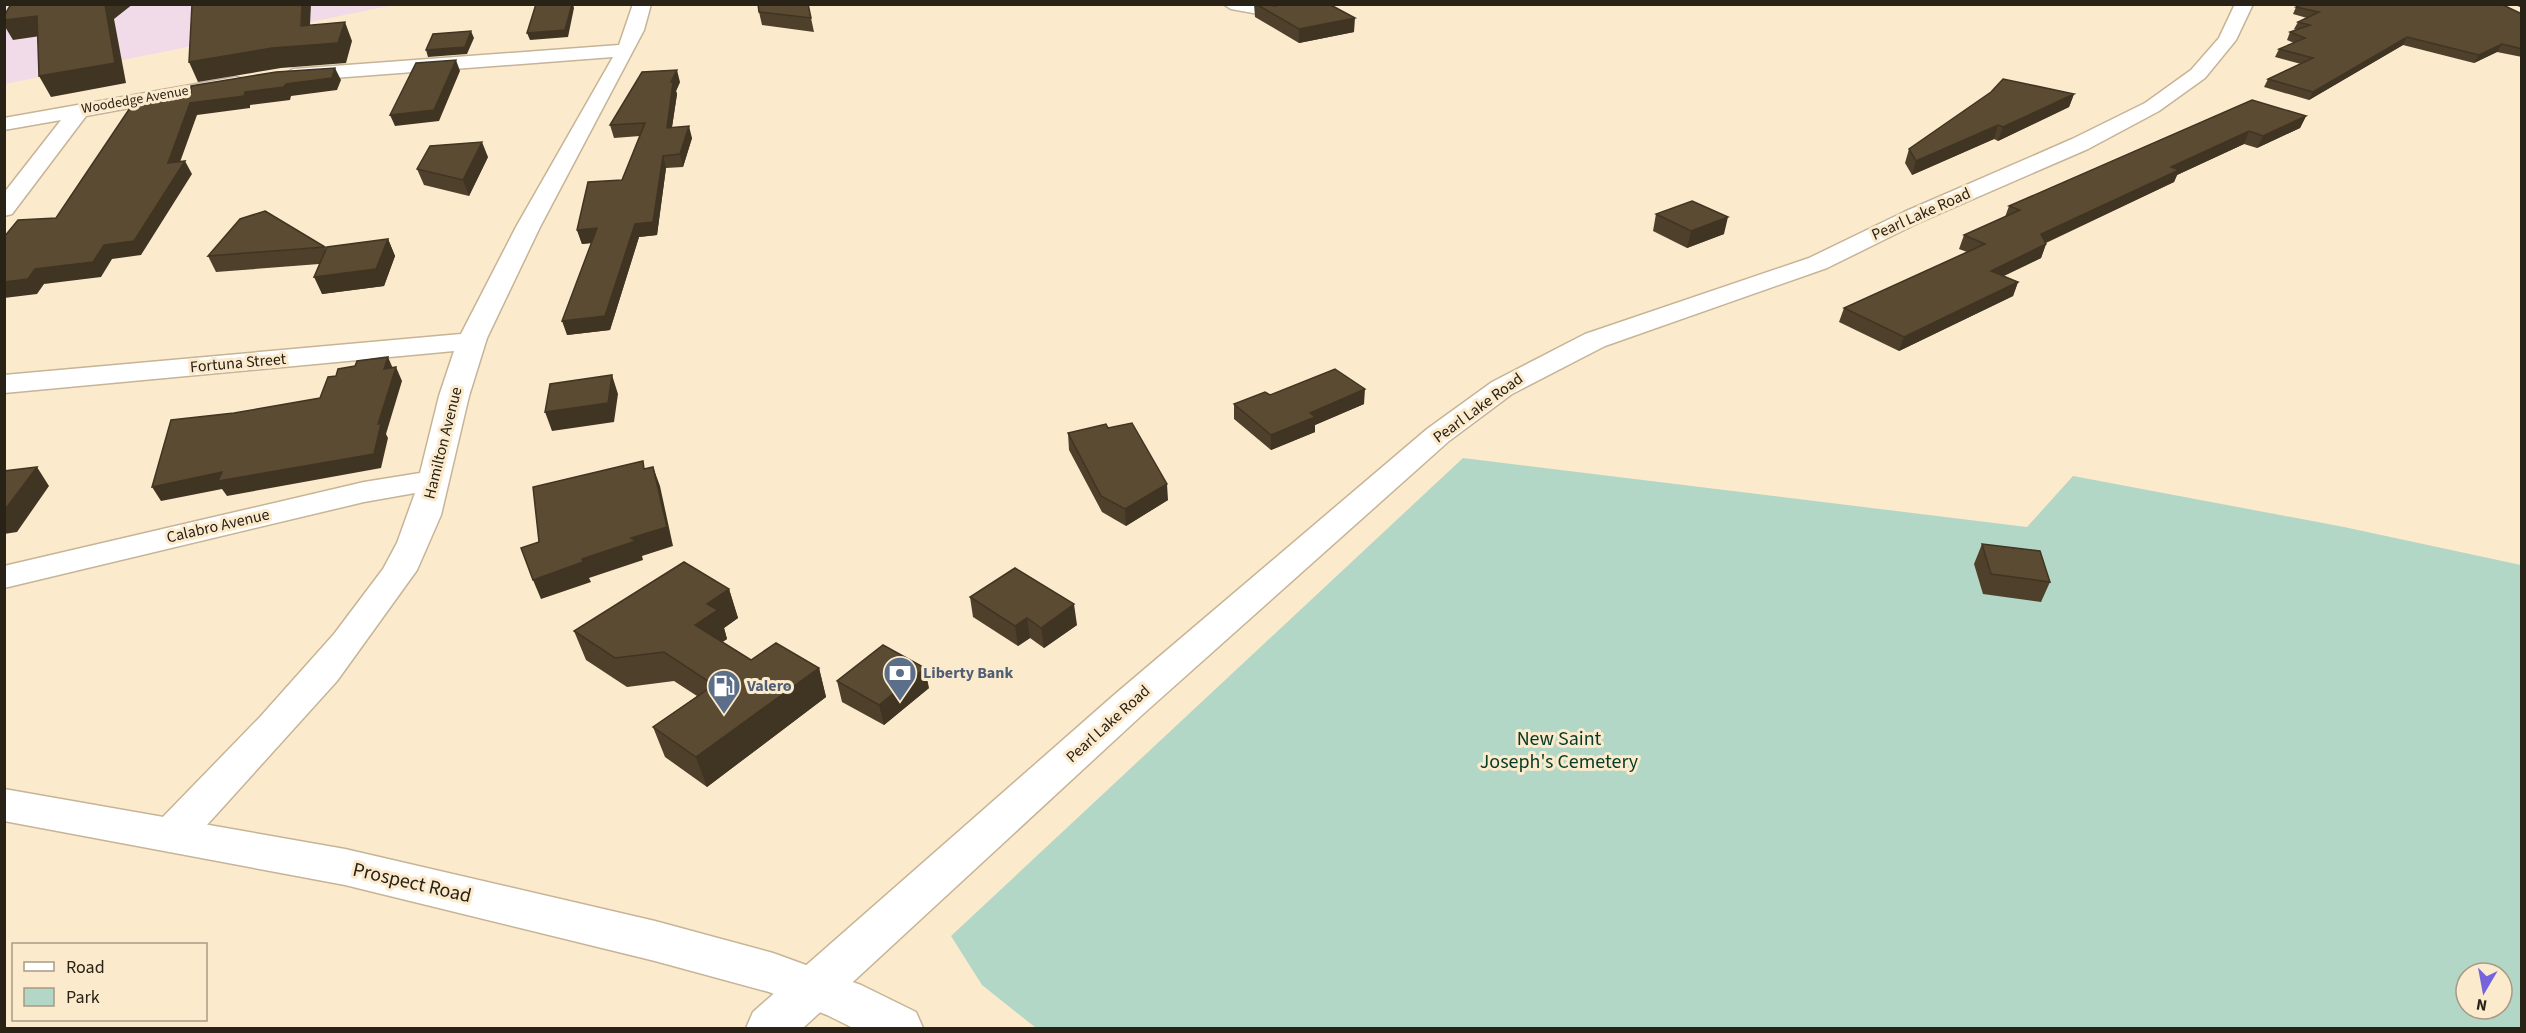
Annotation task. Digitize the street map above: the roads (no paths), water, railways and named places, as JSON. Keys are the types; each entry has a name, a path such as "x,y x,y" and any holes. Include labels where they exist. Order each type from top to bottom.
{"street":[{"name":"Hamilton Avenue","path":"172,835 301,698 346,645 400,570 422,527 457,386 472,341 538,209 625,50 642,13 642,4"},
{"path":"1231,4 1275,12"},
{"name":"Pearl Lake Road","path":"770,1029 1182,659 1438,435 1502,388 1595,340 1818,263 1912,217 2080,144 2152,106 2199,74 2227,40 2244,4"},
{"name":"Woodedge Avenue","path":"4,124 264,79 625,50"},
{"path":"4,209 80,110"},
{"name":"Fortuna Street","path":"4,384 472,341"},
{"name":"Calabro Avenue","path":"4,577 341,497 433,480"},
{"name":"Prospect Road","path":"4,805 345,867 655,941 740,963 814,988"},
{"path":"814,988 899,1029"}],"place":[{"name":"Liberty Bank","path":"900,702"},
{"name":"Valero","path":"724,715"}],"park label":[{"name":"New Saint Joseph's Cemetery","path":"1559,750"}]}
